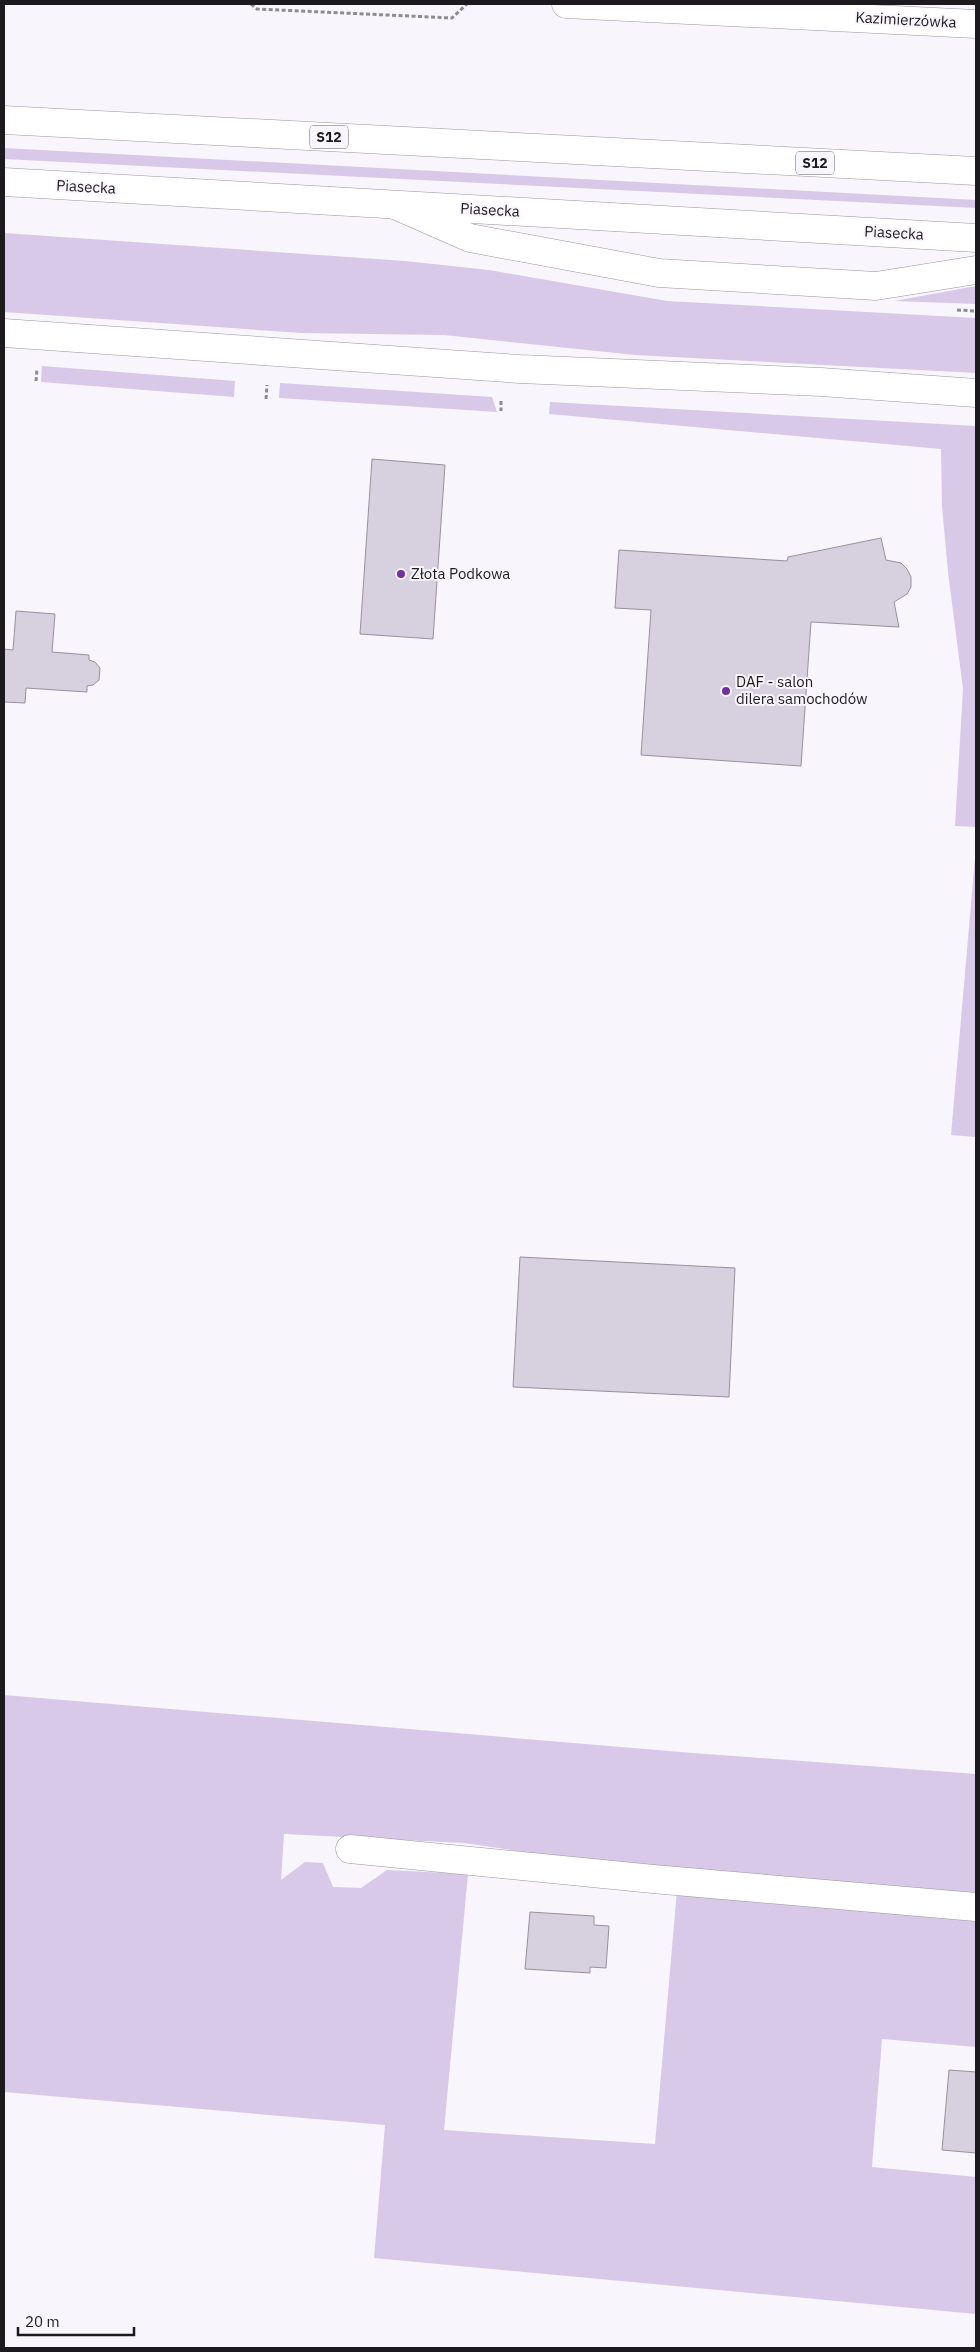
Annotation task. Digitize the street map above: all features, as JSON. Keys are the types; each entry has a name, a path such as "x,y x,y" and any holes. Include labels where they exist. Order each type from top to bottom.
{"main road":[{"name":"Kazimierzówka","path":"566,4 976,24"},
{"name":"S12","path":"4,120 976,171"},
{"name":"Piasecka","path":"4,182 976,238"},
{"path":"396,205 470,238 660,273 876,286 976,270"},
{"path":"4,333 520,369 821,382 976,393"},
{"path":"350,1849 653,1879 976,1907"}],"path":[{"path":"252,4 257,9 452,18 467,4"}],"shaded area":[{"path":"4,148 976,200 976,208 4,159"},
{"path":"4,233 405,261 489,270 667,301 976,318 976,373 635,355 444,335 301,333 4,312"},
{"path":"976,286 976,304 894,301"},
{"path":"42,366 235,381 234,397 41,382"},
{"path":"280,383 492,397 497,412 279,398"},
{"path":"550,402 976,426 976,827 955,826 963,689 948,572 942,506 941,449 549,414"},
{"path":"976,846 976,1137 951,1135"},
{"path":"4,1695 693,1753 976,1774 976,1900 680,1875 464,1843 284,1834 281,1880 305,1862 323,1863 333,1887 361,1888 387,1870 468,1874 444,2130 655,2144 677,1890 976,1917 976,2047 882,2039 872,2167 976,2177 976,2314 374,2258 385,2125 4,2092"}],"building":[{"name":"Złota Podkowa","path":"372,459 445,465 433,639 360,634"},
{"name":"DAF - salon dilera samochodów","path":"881,538 886,560 901,563 911,577 911,587 907,594 894,602 899,627 811,622 801,766 641,755 651,610 615,608 619,550 787,561 788,557"},
{"path":"16,611 55,614 52,652 89,655 89,660 95,662 100,668 99,680 93,685 87,686 87,692 26,688 25,703 4,702 4,649 13,650"},
{"path":"520,1257 735,1268 729,1397 513,1387"},
{"path":"530,1912 594,1916 594,1925 609,1926 606,1968 590,1967 590,1973 525,1969"},
{"path":"949,2070 976,2072 976,2153 942,2150"}],"place":[{"name":"Złota Podkowa","path":"401,574"},
{"name":"DAF - salon dilera samochodów","path":"726,691"}]}
